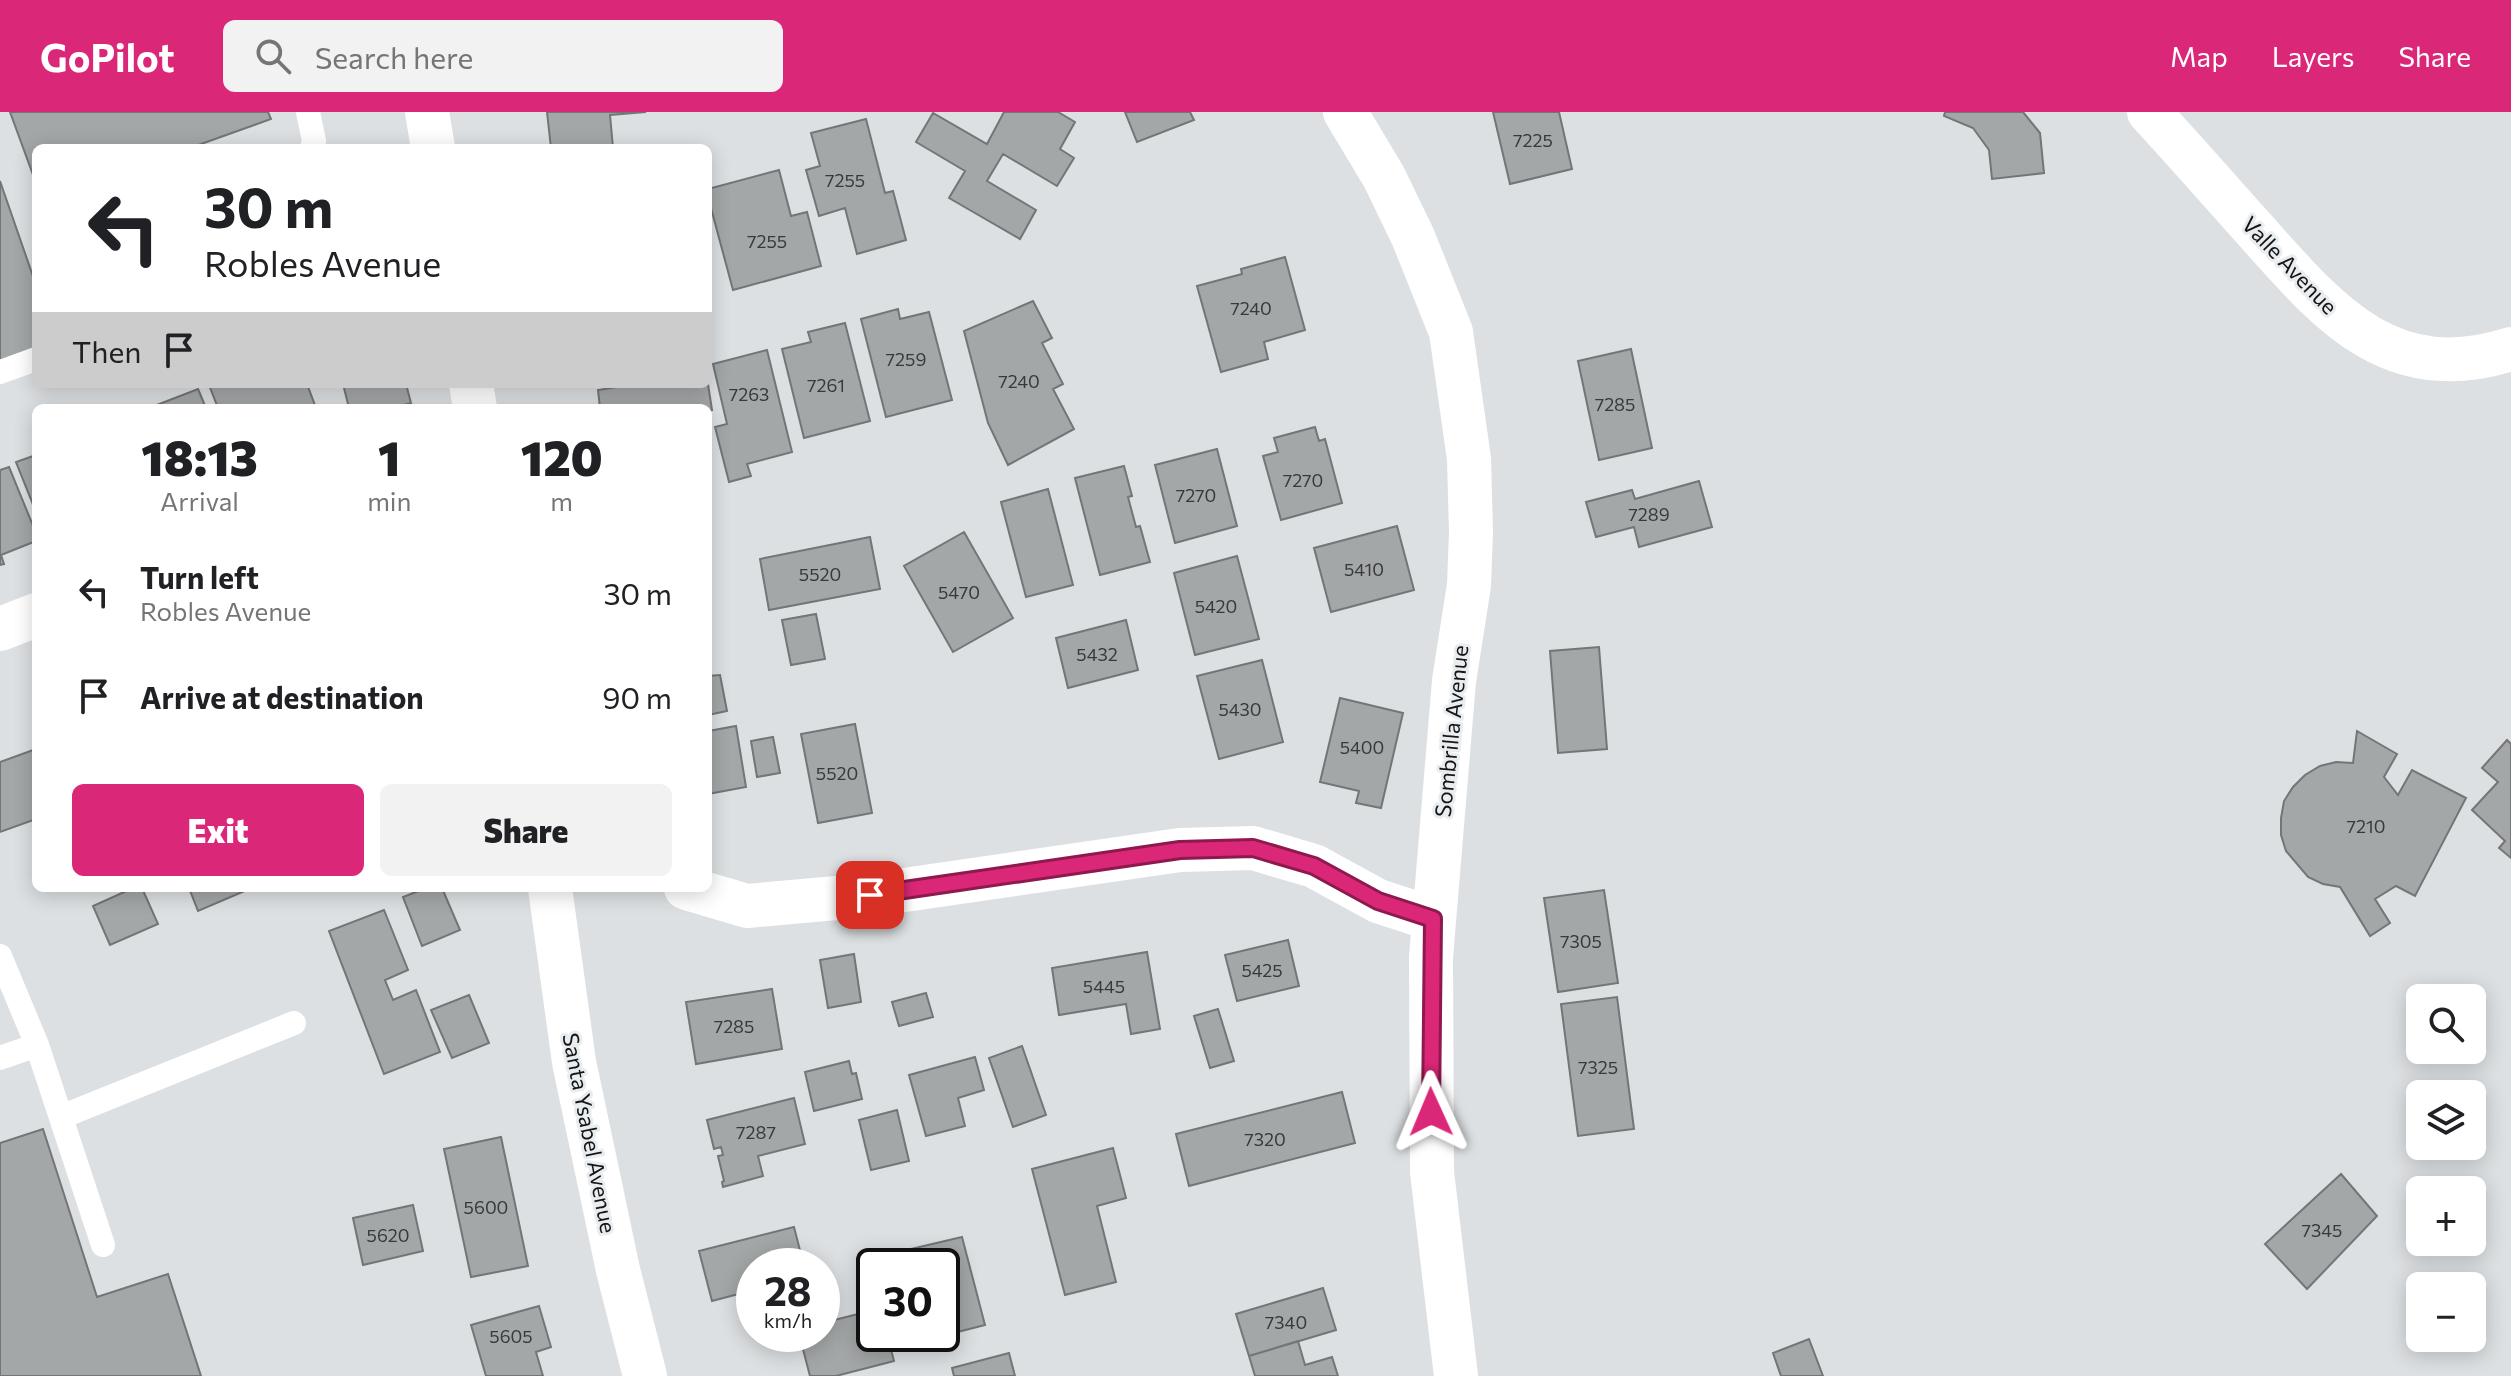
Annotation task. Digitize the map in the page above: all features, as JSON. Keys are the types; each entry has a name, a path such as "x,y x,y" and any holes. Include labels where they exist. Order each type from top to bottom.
{"street":[{"path":"427,112 432,144"},
{"name":"Sombrilla Avenue","path":"1345,112 1384,177 1413,237 1451,332 1469,459 1469,585 1454,681 1433,919 1430,1052 1432,1172 1456,1376"},
{"name":"Valle Avenue","path":"2149,112 2315,297 2359,333 2394,350 2420,358 2456,360 2486,357 2511,349"},
{"path":"0,629 32,617"},
{"path":"700,892 747,906 870,895 1180,850 1253,848 1314,866 1378,901 1433,919"},
{"name":"Santa Ysabel Avenue","path":"551,892 574,1062 618,1270 645,1376"}],"lane":[{"path":"308,112 313,144"},
{"path":"0,372 32,360"},
{"path":"0,956 37,1045 103,1245"},
{"path":"61,1117 294,1023"},
{"path":"0,1058 37,1045"}],"building":[{"path":"10,112 268,112 271,119 201,144 32,144 32,172"},
{"path":"547,112 646,112 610,115 613,144 551,144"},
{"path":"1004,112 1058,112 1075,122 1060,149 1074,158 1057,186 1003,154 987,181 1036,210 1020,239 949,198 965,171 916,142 933,113 987,144"},
{"path":"1125,112 1190,112 1194,120 1137,142"},
{"path":"1493,112 1559,112 1572,169 1510,184"},
{"path":"1945,112 2023,112 2040,133 2044,173 1992,179 1989,150 1973,128 1944,116"},
{"path":"866,119 885,193 893,191 906,240 857,254 845,208 819,216 806,170 820,166 811,133"},
{"path":"779,170 791,216 807,212 821,266 733,290 712,212 712,188"},
{"path":"0,181 32,273 32,349 0,360"},
{"path":"1285,257 1305,330 1264,342 1268,359 1221,372 1197,286 1242,274 1241,269"},
{"path":"1033,301 1052,338 1042,343 1063,384 1053,389 1074,429 1008,465 988,423 964,331"},
{"path":"898,309 900,319 929,312 952,400 886,417 861,319"},
{"path":"845,323 870,421 804,438 782,349 811,342 808,332"},
{"path":"1631,349 1652,448 1599,460 1578,361"},
{"path":"767,350 792,452 747,464 751,476 729,482 715,427 727,424 713,364"},
{"path":"210,388 308,388 314,404 216,404"},
{"path":"344,388 407,388 411,403 407,404 348,404"},
{"path":"709,388 711,404 600,404 598,390"},
{"path":"198,389 204,404 159,404"},
{"path":"1315,427 1319,441 1325,439 1342,503 1281,520 1263,456 1278,452 1274,438"},
{"path":"1217,449 1237,526 1175,543 1155,465"},
{"path":"32,456 32,502 16,462"},
{"path":"1124,466 1136,527 1140,526 1150,562 1100,575 1075,478"},
{"path":"9,467 32,523 32,543 1,555 4,564 0,565 0,470"},
{"path":"1699,481 1712,527 1639,547 1634,527 1596,537 1586,502 1632,490 1635,499"},
{"path":"1048,489 1073,585 1026,597 1001,502"},
{"path":"1397,526 1414,590 1331,612 1314,548"},
{"path":"964,532 1013,618 953,652 904,566"},
{"path":"870,537 880,589 769,610 760,559"},
{"path":"1237,556 1259,639 1195,655 1174,573"},
{"path":"816,614 825,659 791,665 782,620"},
{"path":"1126,620 1138,670 1068,688 1056,638"},
{"path":"1599,647 1607,749 1558,753 1550,651"},
{"path":"1262,660 1283,742 1219,759 1197,676"},
{"path":"720,675 727,711 712,714 712,676"},
{"path":"1340,698 1403,713 1381,808 1356,803 1359,791 1320,782"},
{"path":"855,724 872,813 818,823 801,734"},
{"path":"736,726 746,787 712,793 712,730"},
{"path":"2357,731 2397,754 2384,777 2398,795 2412,770 2466,798 2415,896 2396,886 2375,899 2390,923 2370,936 2340,887 2308,877 2286,851 2281,835 2284,801 2293,787 2320,766 2336,762 2353,763"},
{"path":"773,737 780,773 757,777 751,741"},
{"path":"2507,740 2511,744 2511,858 2499,848 2505,841 2472,810 2498,782 2482,768"},
{"path":"32,750 32,820 0,832 0,762"},
{"path":"1604,890 1618,983 1558,992 1544,898"},
{"path":"124,892 144,892 158,924 110,945 93,906"},
{"path":"191,892 242,892 198,911"},
{"path":"416,892 444,892 460,930 422,946 403,897"},
{"path":"384,910 408,970 385,980 393,1000 416,990 440,1052 384,1074 329,931"},
{"path":"1288,940 1299,986 1237,1001 1225,955"},
{"path":"1147,952 1160,1029 1131,1034 1126,1004 1059,1015 1052,968"},
{"path":"854,954 861,1002 828,1008 820,960"},
{"path":"772,989 782,1049 696,1064 686,1002"},
{"path":"926,993 933,1017 899,1026 892,1002"},
{"path":"469,995 489,1043 452,1058 431,1010"},
{"path":"1617,997 1634,1129 1578,1136 1561,1004"},
{"path":"1218,1009 1234,1061 1210,1068 1194,1016"},
{"path":"1022,1046 1046,1115 1013,1127 989,1058"},
{"path":"975,1057 984,1090 958,1098 965,1126 926,1136 909,1075"},
{"path":"849,1061 852,1074 856,1073 862,1099 814,1111 805,1072"},
{"path":"1342,1092 1355,1143 1189,1186 1176,1134"},
{"path":"794,1098 805,1144 758,1156 763,1176 723,1187 718,1156 723,1155 721,1147 714,1149 707,1120"},
{"path":"897,1110 909,1161 871,1170 859,1120"},
{"path":"43,1129 97,1297 168,1274 201,1376 0,1376 0,1143"},
{"path":"501,1137 528,1266 471,1277 444,1149"},
{"path":"1113,1148 1126,1198 1097,1206 1116,1282 1065,1295 1032,1169"},
{"path":"2341,1174 2377,1216 2307,1289 2265,1244"},
{"path":"413,1205 423,1251 363,1265 353,1218"},
{"path":"794,1227 799,1248 736,1248 736,1295 712,1301 699,1251"},
{"path":"962,1237 985,1325 960,1331 960,1248 915,1248"},
{"path":"1323,1288 1336,1330 1249,1356 1236,1314"},
{"path":"539,1306 551,1347 536,1352 543,1376 486,1376 471,1325"},
{"path":"856,1314 856,1352 892,1352 894,1361 836,1376 810,1376 804,1352 840,1352 840,1318"},
{"path":"1809,1339 1823,1376 1781,1376 1773,1353"},
{"path":"1298,1341 1305,1365 1332,1357 1338,1376 1255,1376 1249,1356"},
{"path":"1009,1353 1015,1376 954,1376 952,1368"}],"route":[{"path":"870,895 1180,850 1253,848 1314,866 1378,901 1433,919 1431,1112"}]}
